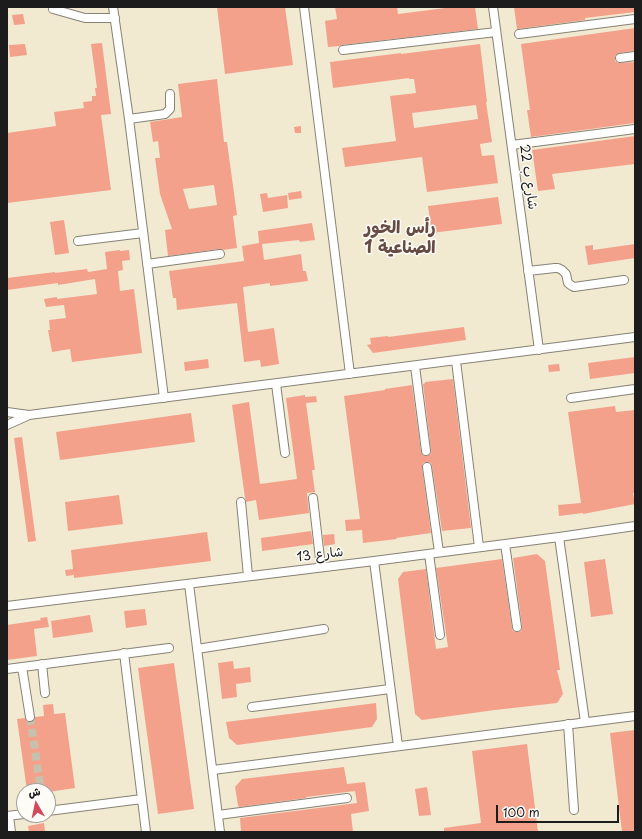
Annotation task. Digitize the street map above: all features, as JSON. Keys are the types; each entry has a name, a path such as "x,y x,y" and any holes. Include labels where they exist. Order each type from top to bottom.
{"street":[{"path":"113,7 129,119 164,398"},
{"path":"304,7 350,374"},
{"name":"شارع ب 22","path":"493,7 539,350"},
{"path":"53,10 85,18 115,18"},
{"path":"519,34 635,19"},
{"path":"343,50 496,32"},
{"path":"620,58 635,56"},
{"path":"129,119 162,115 168,112 170,109 170,94"},
{"path":"512,145 635,129"},
{"path":"78,241 143,233"},
{"path":"147,264 220,254"},
{"path":"528,271 558,268 566,274 568,283 574,287 624,280"},
{"path":"7,412 29,415 635,338"},
{"path":"456,361 479,547"},
{"path":"414,366 426,451"},
{"path":"276,384 285,453"},
{"path":"571,398 635,389"},
{"path":"7,425 29,415"},
{"path":"427,467 439,552"},
{"path":"313,498 321,567"},
{"path":"240,502 248,576"},
{"name":"شارع 13","path":"7,606 429,554 635,526"},
{"path":"559,537 585,722"},
{"path":"506,544 517,627"},
{"path":"429,554 440,635"},
{"path":"374,561 398,746"},
{"path":"189,584 220,832"},
{"path":"197,649 324,629"},
{"path":"7,669 169,648"},
{"path":"124,653 146,832"},
{"path":"42,664 45,693"},
{"path":"22,667 30,717"},
{"path":"252,707 390,689"},
{"path":"213,770 635,716"},
{"path":"568,724 574,810"},
{"path":"218,815 347,798"},
{"path":"56,810 142,800"},
{"path":"8,816 11,832"}],"building":[{"path":"217,7 285,7 293,65 225,74"},
{"path":"335,7 397,7 398,14 453,7 475,7 478,29 328,47 325,21 337,19"},
{"path":"514,7 635,7 635,12 517,29"},
{"path":"23,14 25,24 14,25 12,15"},
{"path":"635,28 635,51 619,53 615,56 615,61 618,63 635,62 635,123 531,137 527,110 530,110 521,44"},
{"path":"102,43 111,114 101,115 111,190 7,203 7,133 56,126 54,112 84,108 83,102 92,101 92,96 96,96 95,88 97,88 91,44"},
{"path":"25,44 27,55 10,57 9,45"},
{"path":"480,44 492,142 480,144 482,156 494,155 498,183 427,192 422,157 345,167 342,148 396,141 390,96 416,93 414,79 409,78 333,88 330,62","holes":["476,105 478,119 414,128 412,113"]},
{"path":"217,79 224,142 227,142 237,215 233,216 237,248 168,256 165,230 172,229 160,194 155,158 160,158 158,141 153,142 150,122 182,117 178,84","holes":["214,185 217,205 189,209 183,189"]},
{"path":"301,126 301,133 295,133 294,127"},
{"path":"635,136 635,164 552,174 555,189 538,191 532,150"},
{"path":"301,191 302,198 289,200 288,193"},
{"path":"267,193 268,198 287,195 288,208 263,212 260,194"},
{"path":"498,197 502,224 432,233 428,206"},
{"path":"64,220 69,253 55,255 50,222"},
{"path":"312,223 315,240 300,242 299,240 262,244 264,260 301,254 303,271 306,271 308,281 270,286 270,283 243,287 248,332 274,328 279,364 261,367 260,360 244,362 237,303 177,310 176,298 173,298 169,271 244,261 242,246 259,243 258,231"},
{"path":"635,244 635,258 588,265 585,246 593,245 593,250"},
{"path":"129,250 130,260 122,261 123,270 118,271 120,291 134,289 142,353 72,362 70,349 52,352 48,330 50,330 49,320 66,318 64,305 46,307 44,299 57,297 57,299 97,294 95,279 58,285 58,283 7,290 7,278 87,269 88,272 107,269 105,252"},
{"path":"464,327 466,340 373,353 367,345 371,344 370,338"},
{"path":"635,357 635,373 590,379 588,363"},
{"path":"208,359 209,368 185,371 184,362"},
{"path":"559,364 560,371 549,372 548,365"},
{"path":"453,379 471,528 442,531 432,466 431,463 427,462 423,463 422,468 431,533 363,543 362,530 346,531 345,520 360,519 344,396 412,385 421,452 424,456 427,456 431,453 431,450 423,384 425,382"},
{"path":"305,395 305,397 316,396 317,402 306,403 315,470 312,470 315,492 307,493 309,513 259,520 256,500 246,502 245,498 232,405 249,402 260,484 297,479 286,398"},
{"path":"615,406 616,412 635,410 635,493 633,493 635,504 583,514 559,516 558,505 581,503 568,412"},
{"path":"191,413 195,442 60,460 56,432"},
{"path":"22,437 36,541 28,542 14,438"},
{"path":"119,495 123,524 68,531 65,502"},
{"path":"311,531 313,544 262,551 261,538"},
{"path":"207,532 211,561 74,578 74,575 66,576 65,570 73,569 71,550"},
{"path":"334,534 335,544 324,546 323,535"},
{"path":"537,554 545,561 560,670 557,670 563,694 557,703 422,720 415,714 398,579 403,572 426,569 436,649 448,647 436,568 502,559 512,628 513,631 517,632 521,631 522,626 513,558"},
{"path":"605,559 613,614 591,617 584,562"},
{"path":"145,609 147,625 126,628 124,611"},
{"path":"90,615 93,632 53,638 51,621"},
{"path":"47,617 49,627 34,629 37,656 7,660 7,625 41,620 40,618"},
{"path":"233,661 234,669 250,667 251,682 236,684 237,697 222,699 218,663"},
{"path":"174,663 194,809 158,814 138,668"},
{"path":"376,703 377,719 372,727 237,745 229,738 226,722"},
{"path":"53,704 54,714 65,713 75,788 56,791 56,783 26,783 17,719 25,718 28,722 31,722 34,721 35,717 44,716 43,705"},
{"path":"635,730 635,832 622,832 610,733"},
{"path":"527,744 538,832 444,832 444,828 481,823 472,751"},
{"path":"344,767 347,784 365,782 369,811 351,814 353,832 241,832 240,818 357,803 355,791 239,807 235,787 242,779"},
{"path":"427,787 431,815 419,816 415,789"},
{"path":"44,823 45,832 29,832 28,826"}],"tunnel":[{"path":"30,717 40,783"}],"district":[{"name":"رأس الخور الصناعية 1","path":"400,238"}]}
